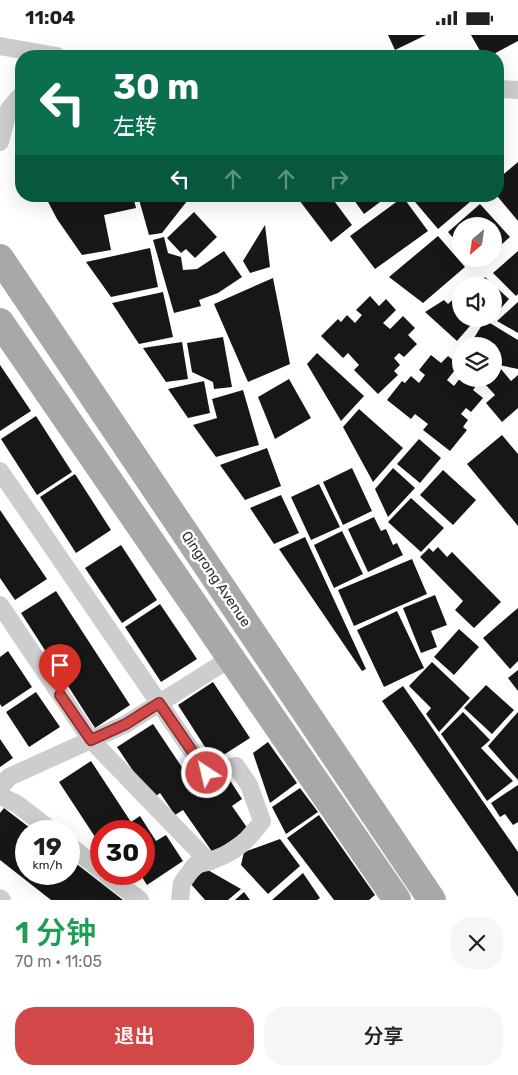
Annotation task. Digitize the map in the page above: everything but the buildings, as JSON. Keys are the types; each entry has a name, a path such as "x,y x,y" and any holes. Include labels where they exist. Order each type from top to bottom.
{"main road":[{"name":"Qingrong Avenue","path":"0,258 432,900"},
{"path":"0,322 397,900"}],"street":[{"path":"0,46 23,50"},
{"path":"504,89 518,90"},
{"path":"0,142 9,109 15,102"},
{"path":"0,471 207,773 236,766 250,785 262,821 249,839 218,860 195,865 182,883 180,900"},
{"path":"0,605 91,740 209,862"},
{"path":"0,788 9,777 126,724 231,658"},
{"path":"0,796 17,804 38,820"},
{"path":"80,854 90,861"},
{"path":"120,885 140,900"}],"route":[{"path":"60,695 91,740 126,724 159,703 207,773"}]}
